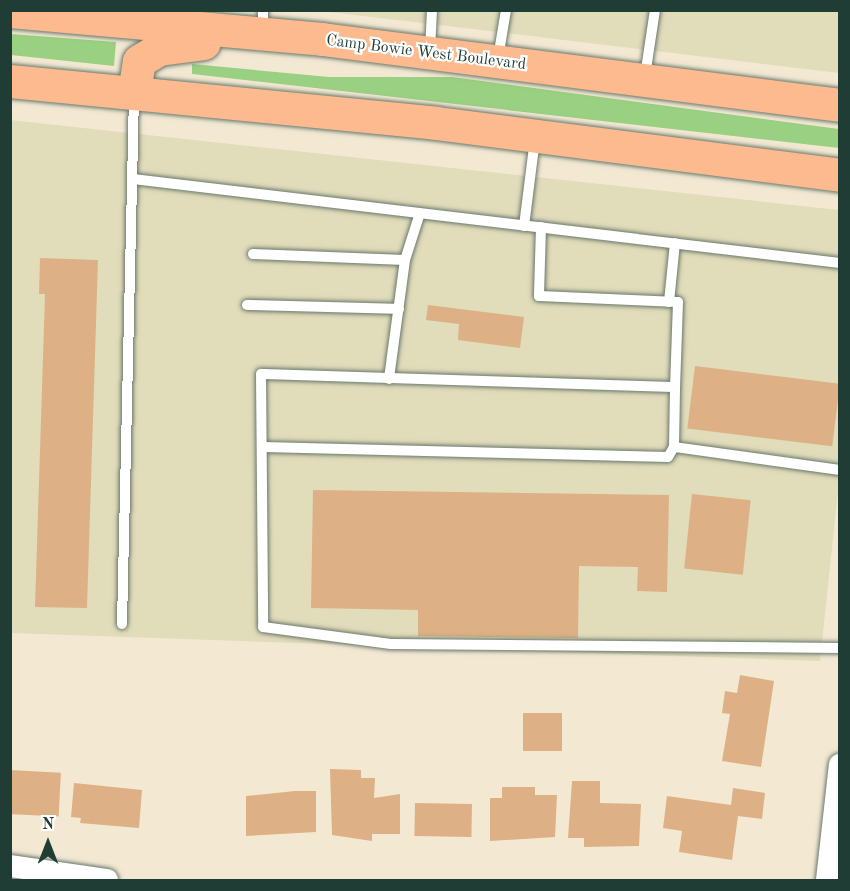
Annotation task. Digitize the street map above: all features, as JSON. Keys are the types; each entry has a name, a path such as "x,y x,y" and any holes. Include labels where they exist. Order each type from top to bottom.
{"main road":[{"name":"Camp Bowie West Boulevard","path":"10,11 263,23 322,39 840,105"},
{"path":"134,92 139,61 159,49 182,43 257,47 322,39"},
{"path":"10,81 134,92 535,136 840,175"}],"street":[{"path":"827,880 840,765"},
{"path":"10,866 107,880"}],"lane":[{"path":"430,53 432,10"},
{"path":"498,62 506,10"},
{"path":"645,80 655,10"},
{"path":"122,624 134,179 134,92"},
{"path":"524,226 535,136"},
{"path":"134,179 840,263"},
{"path":"389,378 405,260 420,213"},
{"path":"263,447 668,457 674,447 678,302 539,296 541,227"},
{"path":"669,302 675,243"},
{"path":"253,255 405,260"},
{"path":"248,305 399,309"},
{"path":"675,387 261,374 263,627 402,645 840,648"},
{"path":"674,447 840,470"}],"shaded area":[{"path":"321,11 839,11 839,73 473,29"},
{"path":"10,120 839,210 840,472 820,661 11,633"}],"green space":[{"path":"11,34 116,42 114,66 11,55"},
{"path":"192,64 329,77 452,77 839,129 839,148 192,74"}],"building":[{"path":"40,258 98,260 87,608 35,607 45,294 39,294"},
{"path":"428,305 524,317 520,348 458,340 459,324 426,320"},
{"path":"695,366 840,384 832,446 687,429"},
{"path":"313,490 669,495 667,592 637,591 638,567 579,566 578,638 418,636 418,610 311,608"},
{"path":"692,494 751,500 743,575 684,569"},
{"path":"740,675 774,681 761,767 722,761 730,714 722,713 725,691 737,693"},
{"path":"523,713 562,713 562,751 523,751"},
{"path":"330,769 361,770 361,778 375,778 374,798 400,794 400,834 372,834 372,841 332,835"},
{"path":"10,770 61,773 59,817 10,814"},
{"path":"572,781 600,781 600,803 641,804 639,846 584,847 584,838 568,838"},
{"path":"74,783 142,790 139,828 80,823 81,818 71,817"},
{"path":"502,787 535,787 535,795 557,795 555,837 490,841 490,798 502,798"},
{"path":"733,788 765,793 762,819 738,816 732,860 679,852 682,831 663,828 667,796 731,805"},
{"path":"316,791 316,832 246,836 246,796"},
{"path":"415,803 472,804 471,837 414,836"}]}
